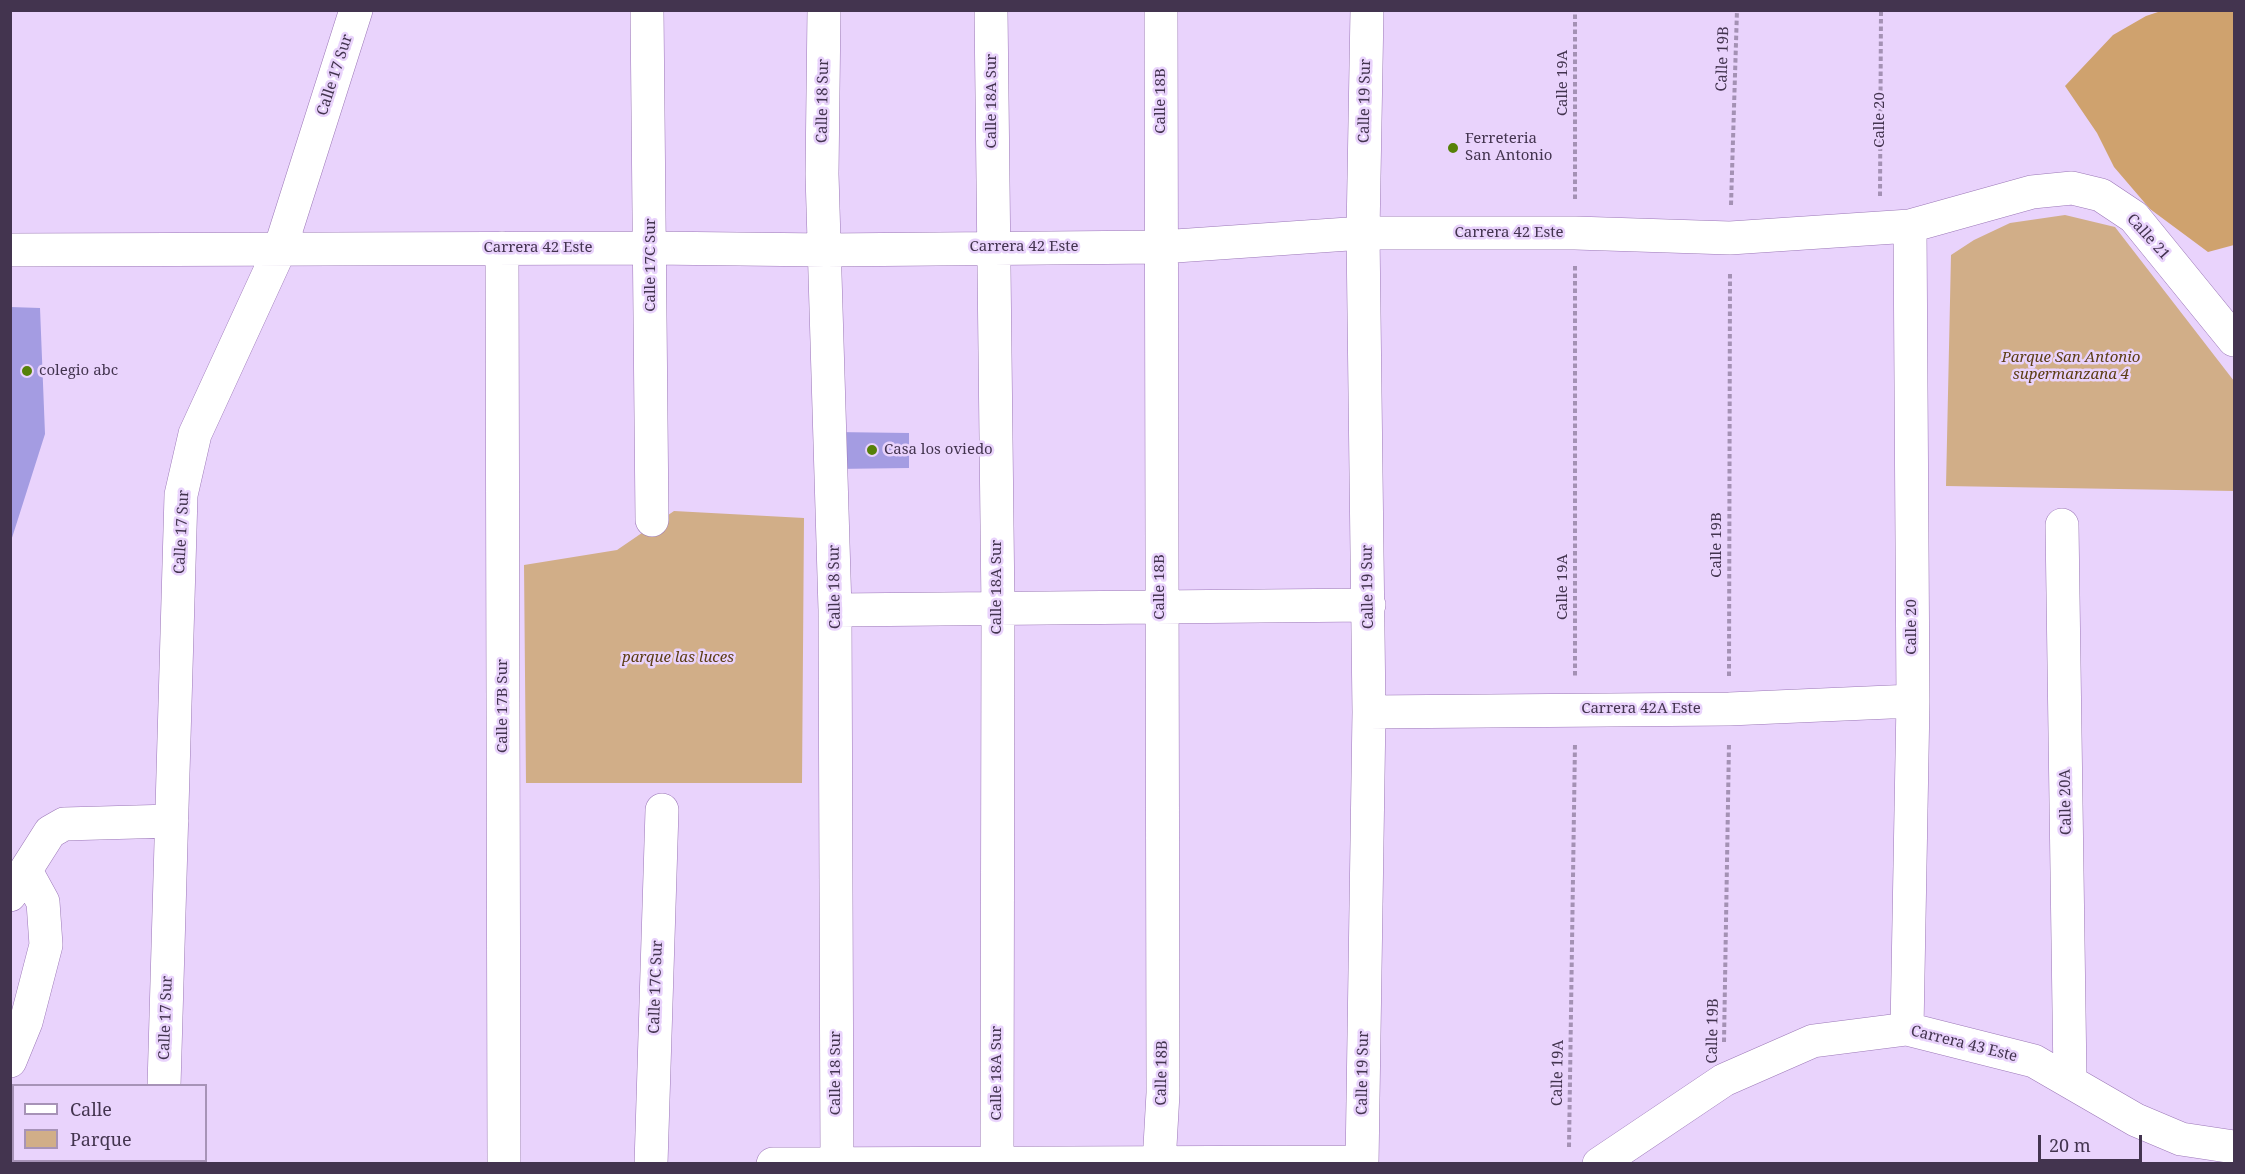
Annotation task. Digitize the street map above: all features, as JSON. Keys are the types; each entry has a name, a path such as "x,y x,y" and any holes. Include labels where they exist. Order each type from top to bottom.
{"street":[{"name":"Calle 17 Sur","path":"164,1084 181,495 195,434 280,249 356,10"},
{"name":"Calle 17C Sur","path":"647,10 652,520"},
{"name":"Calle 18 Sur","path":"824,10 822,174 836,610 837,1163"},
{"name":"Calle 18A Sur","path":"991,10 998,609 997,1163"},
{"name":"Calle 18B","path":"1158,1162 1163,1093 1160,607 1161,10"},
{"name":"Calle 19 Sur","path":"1362,1163 1370,712 1363,233 1367,10"},
{"name":"Calle 21","path":"2031,192 2072,188 2101,195 2134,217 2235,340"},
{"name":"Carrera 42 Este","path":"10,250 502,248 826,250 1161,247 1363,233 1575,233 1730,238 1895,228 2031,192"},
{"name":"Calle 20","path":"1895,228 1913,701 1907,1029"},
{"name":"Calle 17B Sur","path":"502,248 504,1164"},
{"name":"Calle 20A","path":"2062,525 2070,1079"},
{"path":"836,610 1369,605"},
{"name":"Carrera 42A Este","path":"1370,712 1729,709 1913,701"},
{"name":"Calle 17C Sur","path":"651,1164 662,810"},
{"path":"10,1061 26,1022 46,945 43,902 18,883 50,832 64,824 172,821"},
{"name":"Carrera 43 Este","path":"1599,1164 1724,1080 1813,1041 1907,1029 2034,1061 2070,1079 2136,1120 2181,1139 2235,1147"},
{"path":"773,1164 1362,1163"}],"path":[{"name":"Calle 19A","path":"1569,1152 1575,710 1575,10"},
{"name":"Calle 19B","path":"1724,1080 1729,709 1730,238 1737,10"},
{"name":"Calle 20","path":"1881,10 1895,228"}],"green space":[{"name":"Parque San Antonio supermanzana 4","path":"2065,215 2115,227 2234,381 2234,491 1946,486 1951,255 1974,240 2010,223"},
{"name":"parque las luces","path":"674,511 804,518 802,783 526,783 524,565 617,550"}],"shaded area":[{"path":"2164,10 2234,11 2234,245 2208,252 2150,209 2114,167 2097,133 2065,86 2113,35 2146,16"}],"building":[{"name":"colegio abc","path":"10,307 40,308 45,434 11,541"},
{"name":"Casa los oviedo","path":"834,432 909,433 909,468 835,469"}],"place":[{"name":"Ferreteria San Antonio","path":"1453,148"},
{"name":"colegio abc","path":"27,371"},
{"name":"Casa los oviedo","path":"872,450"}]}
